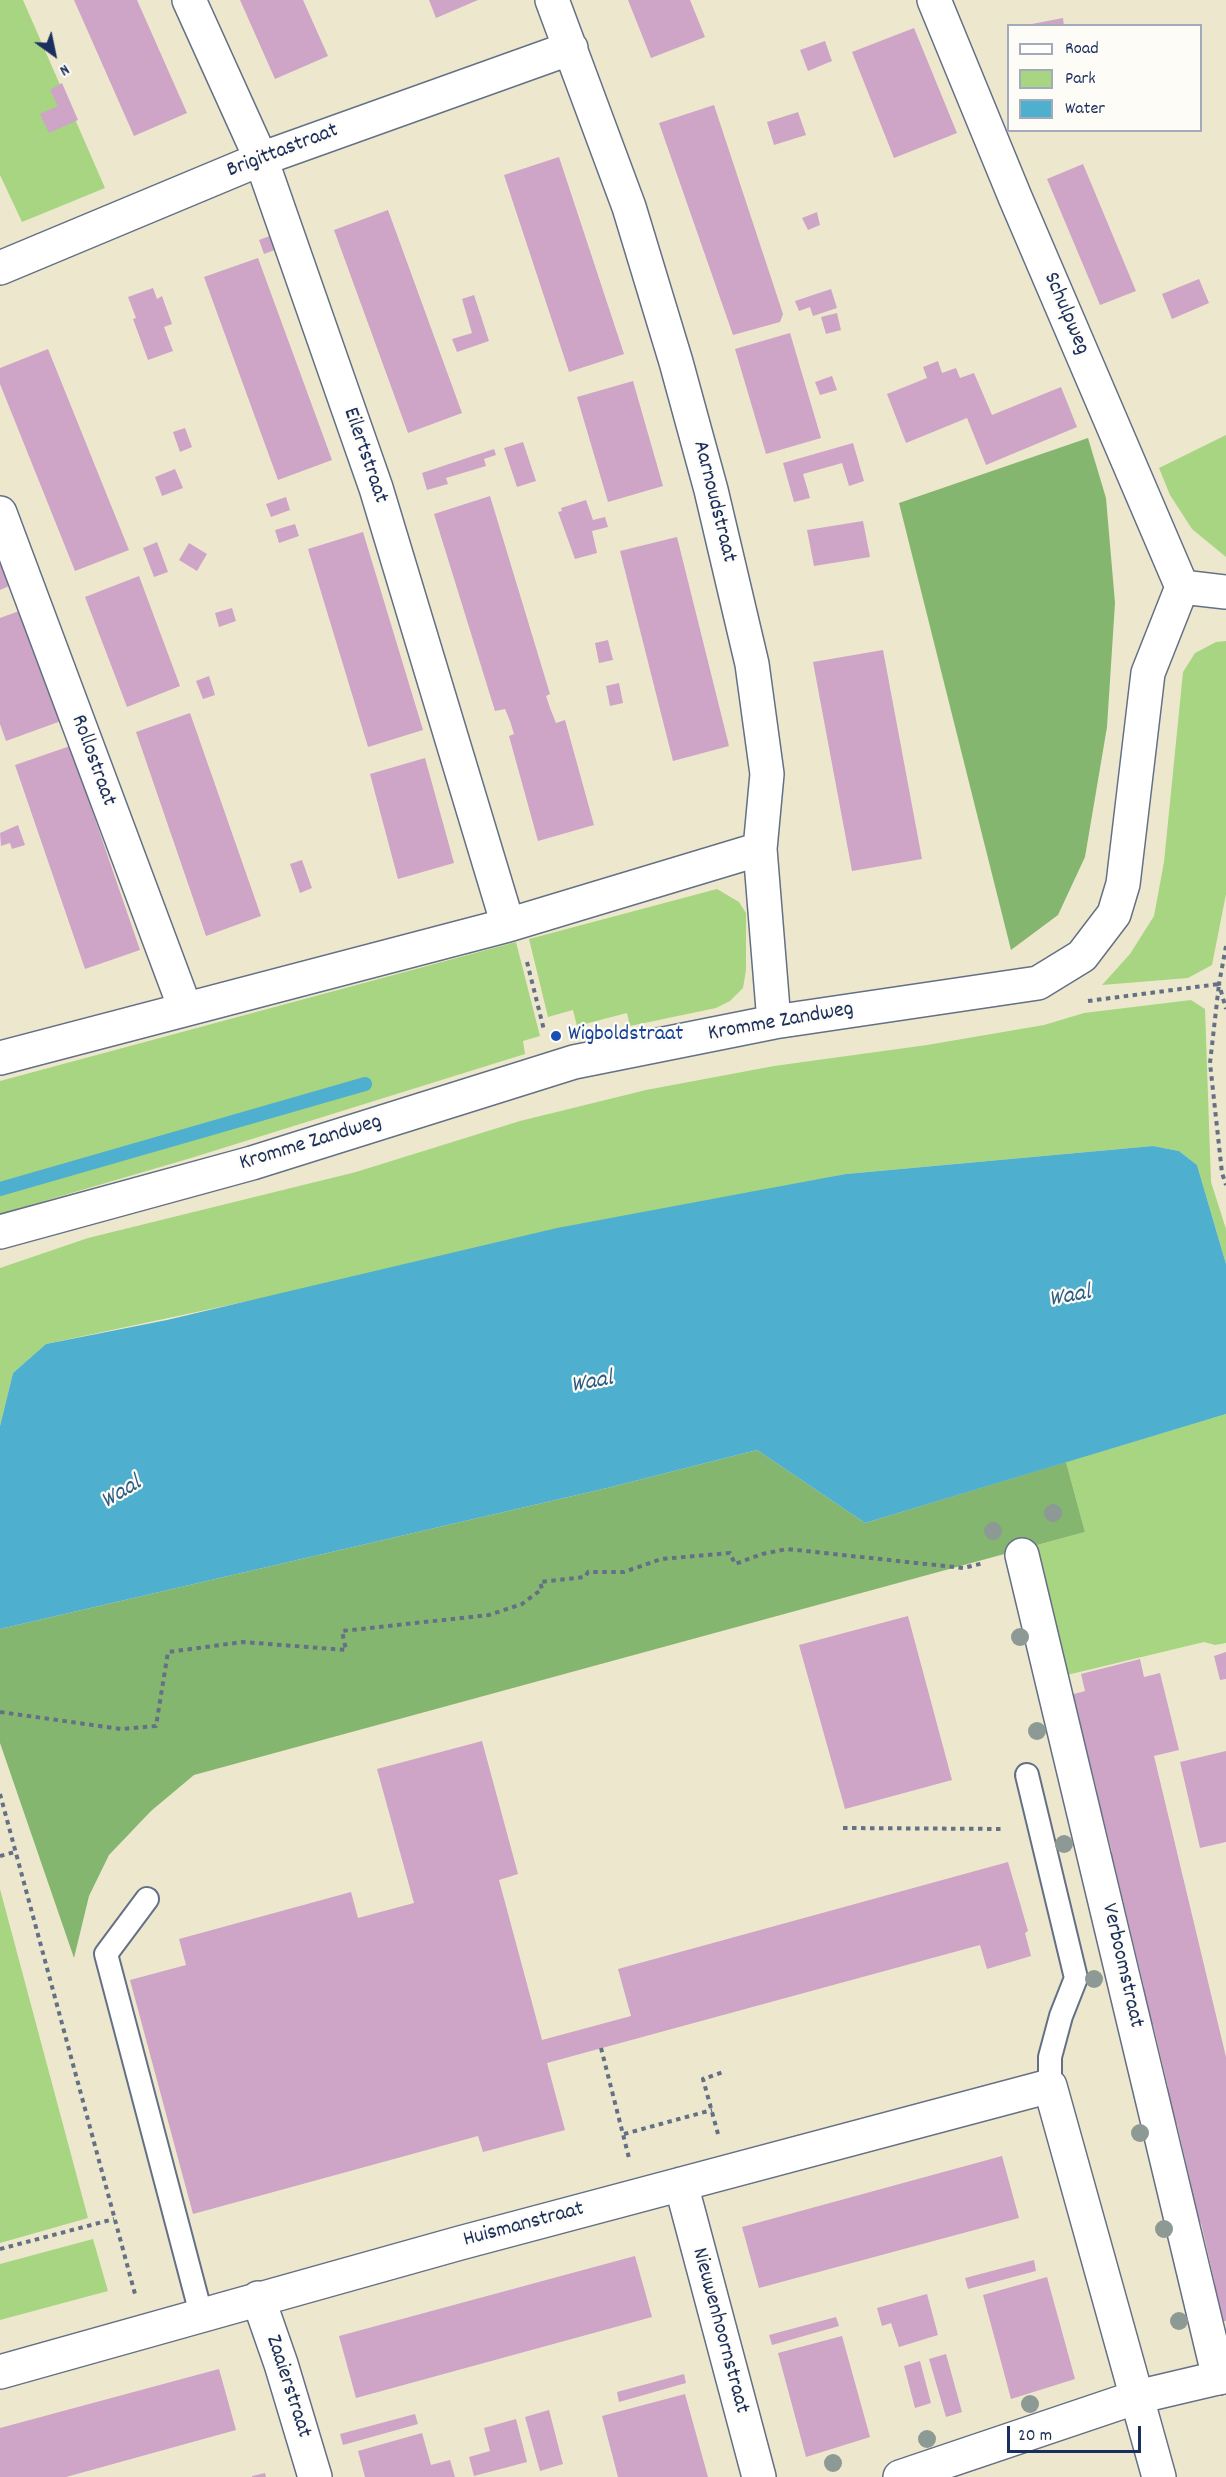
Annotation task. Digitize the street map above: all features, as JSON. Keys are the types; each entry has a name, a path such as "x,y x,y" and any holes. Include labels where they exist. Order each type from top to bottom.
{"street":[{"name":"Eilertstraat","path":"189,0 261,159 376,488 507,925"},
{"name":"Aarnoudstraat","path":"552,0 629,207 676,362 711,490 752,664 762,722 767,774 760,849 774,1022"},
{"name":"Schulpweg","path":"934,0 1015,197 1182,587"},
{"name":"Brigittastraat","path":"0,268 261,159 571,48"},
{"name":"Rollostraat","path":"0,513 185,1008"},
{"path":"1182,587 1226,592"},
{"name":"Kromme Zandweg","path":"0,1232 252,1163 554,1068 774,1022 1038,983 1082,956 1114,914 1123,885 1148,673 1182,587"},
{"path":"0,1058 507,925 760,849"},
{"name":"Verboomstraat","path":"1022,1555 1223,2377"},
{"path":"1050,2086 1159,2477"},
{"name":"Huismanstraat","path":"0,2372 258,2298 1050,2086"},
{"name":"Nieuwenhoornstraat","path":"681,2184 759,2477"},
{"name":"Zaaierstraat","path":"258,2298 281,2364 315,2477"},
{"path":"900,2477 1137,2397 1223,2377"}],"lane":[{"path":"1027,1775 1076,1978 1061,2016 1050,2057 1050,2086"},
{"path":"147,1899 106,1954 201,2314"}],"path":[{"path":"507,925 521,940 554,1068"},
{"path":"1226,946 1210,1063 1222,1173 1226,1185"},
{"path":"1038,983 1084,1001 1219,984"},
{"path":"1219,984 1226,1009"},
{"path":"0,1712 121,1729 156,1726 168,1652 243,1642 346,1650 342,1631 489,1615 522,1604 542,1589 540,1582 585,1577 588,1572 624,1572 661,1559 730,1553 735,1564 762,1554 787,1549 963,1568 1022,1555"},
{"path":"0,1794 145,2329"},
{"path":"843,1828 1000,1830 1038,1819"},
{"path":"0,1856 15,1852"},
{"path":"601,2048 638,2195"},
{"path":"723,2072 703,2079 729,2172"},
{"path":"624,2134 712,2110"},
{"path":"0,2249 114,2219"}],"green space":[{"path":"0,0 23,0 105,188 22,222 0,175"},
{"path":"1226,435 1226,557 1192,529 1170,495 1159,468"},
{"path":"1088,438 1106,498 1115,603 1107,727 1085,857 1058,915 1011,950 899,503"},
{"path":"1226,641 1226,894 1212,965 1188,978 1102,985 1130,954 1154,916 1164,862 1183,672 1195,653 1216,642"},
{"path":"717,889 739,902 746,913 746,970 743,988 730,1001 716,1008 630,1026 627,1013 577,1026 573,1010 548,1017 529,939"},
{"path":"516,942 540,1036 523,1041 525,1054 191,1158 0,1214 0,1081"},
{"path":"1191,1000 1205,1009 1211,1182 1226,1229 1226,1264 1197,1165 1179,1151 1153,1146 846,1174 46,1344 13,1373 0,1426 0,1268 88,1238 356,1172 520,1121 646,1090 774,1066 927,1045 1044,1025 1084,1013"},
{"path":"1226,1414 1226,1643 1215,1645 1204,1642 1067,1675 1034,1546 1085,1532 1066,1462"},
{"path":"757,1450 865,1523 1066,1462 1085,1532 194,1775 151,1811 109,1855 89,1896 74,1958 0,1743 0,1629 607,1488"},
{"path":"0,1889 88,2218 0,2243"},
{"path":"93,2239 108,2291 0,2320 0,2264"}],"water":[{"name":"Waal","path":"1153,1146 1179,1151 1197,1165 1226,1264 1226,1414 865,1523 757,1450 607,1488 0,1629 0,1426 13,1373 46,1344 167,1320 557,1228 846,1174"}],"building":[{"path":"74,0 137,0 187,113 134,136"},
{"path":"240,0 303,0 328,56 275,79"},
{"path":"429,0 478,0 436,18"},
{"path":"628,0 690,0 705,37 651,58"},
{"path":"1063,18 1064,24 1032,24"},
{"path":"914,28 957,133 894,158 852,52"},
{"path":"825,41 832,61 808,71 800,50"},
{"path":"62,83 78,120 49,133 40,114 58,106 50,90"},
{"path":"714,105 783,314 780,322 733,335 659,123"},
{"path":"798,112 806,135 774,145 767,122"},
{"path":"559,157 624,354 569,372 504,175"},
{"path":"1083,164 1136,291 1100,305 1047,179"},
{"path":"388,210 462,413 408,433 334,230"},
{"path":"817,212 820,225 808,230 802,218"},
{"path":"275,234 280,248 264,254 259,240"},
{"path":"258,258 332,460 278,480 204,277"},
{"path":"1199,279 1209,303 1172,319 1162,294"},
{"path":"153,288 157,299 162,296 172,324 164,327 173,351 148,360 133,319 136,318 128,297"},
{"path":"831,289 837,308 813,316 810,307 799,311 795,301"},
{"path":"474,295 489,341 457,352 452,339 472,333 462,299"},
{"path":"837,313 841,330 826,334 821,317"},
{"path":"790,333 821,438 766,454 735,349"},
{"path":"48,349 129,550 75,571 0,384 0,368"},
{"path":"938,361 942,373 956,368 960,378 974,373 992,415 1061,387 1077,427 986,465 967,418 906,443 887,394 927,378 923,367"},
{"path":"832,376 837,390 820,395 815,382"},
{"path":"633,381 663,486 608,502 577,397"},
{"path":"185,428 192,447 180,452 173,432"},
{"path":"523,442 536,481 517,487 504,448"},
{"path":"853,443 864,481 849,486 842,463 803,474 810,498 794,502 783,463"},
{"path":"494,449 496,455 484,459 486,466 446,478 448,484 427,490 422,473"},
{"path":"175,469 183,488 162,496 155,477"},
{"path":"490,496 550,694 546,696 556,723 565,720 594,825 538,841 509,736 514,734 510,721 505,709 495,711 434,514"},
{"path":"286,497 290,510 271,517 266,504"},
{"path":"586,500 593,520 605,517 608,527 592,531 597,553 575,559 558,512 562,511 561,508"},
{"path":"863,521 870,557 814,566 807,530"},
{"path":"295,524 299,536 279,543 275,530"},
{"path":"363,532 423,730 368,747 308,549"},
{"path":"677,537 729,746 673,761 620,551"},
{"path":"157,542 168,572 154,577 143,548"},
{"path":"189,543 207,554 197,571 179,560"},
{"path":"0,563 9,586 0,590"},
{"path":"139,576 180,686 127,707 85,597"},
{"path":"232,608 236,621 219,627 215,613"},
{"path":"19,611 61,721 6,741 0,724 0,618"},
{"path":"608,640 613,660 599,663 595,643"},
{"path":"883,650 922,859 852,871 813,662"},
{"path":"209,676 215,695 203,699 196,681"},
{"path":"619,683 623,703 610,706 606,686"},
{"path":"190,713 261,916 206,936 136,732"},
{"path":"70,746 140,950 85,969 15,765"},
{"path":"425,758 454,863 398,879 370,774"},
{"path":"18,825 25,845 12,849 10,843 1,846 0,833"},
{"path":"302,860 312,888 300,893 290,864"},
{"path":"908,1616 952,1780 845,1809 799,1645"},
{"path":"1226,1652 1226,1679 1220,1680 1214,1656"},
{"path":"1140,1659 1144,1677 1160,1673 1179,1750 1154,1756 1226,2057 1226,2321 1221,2322 1201,2223 1197,2223 1177,2124 1174,2125 1164,2087 1168,2087 1153,2024 1150,2025 1140,1987 1144,1987 1114,1863 1111,1863 1108,1853 1112,1852 1097,1795 1094,1796 1094,1792 1097,1791 1092,1771 1088,1772 1070,1695 1085,1691 1081,1674"},
{"path":"482,1741 518,1874 499,1880 542,2040 631,2016 618,1969 1008,1862 1028,1931 1025,1933 1031,1956 987,1969 980,1945 547,2063 565,2130 483,2152 478,2136 193,2214 130,1980 186,1965 179,1939 351,1892 358,1918 414,1903 377,1769"},
{"path":"1226,1751 1226,1842 1200,1848 1180,1762"},
{"path":"1002,2156 1019,2218 759,2288 742,2227"},
{"path":"635,2256 652,2317 356,2398 339,2336"},
{"path":"1034,2260 1036,2271 968,2289 965,2278"},
{"path":"1047,2277 1075,2379 1011,2399 983,2295"},
{"path":"927,2294 938,2335 899,2347 891,2323 882,2326 877,2308"},
{"path":"836,2317 839,2326 772,2345 769,2335"},
{"path":"842,2336 870,2437 806,2457 778,2353"},
{"path":"946,2354 962,2412 946,2417 929,2359"},
{"path":"920,2361 931,2403 915,2408 904,2366"},
{"path":"219,2369 236,2430 66,2477 0,2477 0,2428"},
{"path":"684,2374 686,2383 619,2402 617,2392"},
{"path":"685,2394 708,2477 618,2477 602,2416"},
{"path":"549,2410 563,2464 540,2471 525,2417"},
{"path":"415,2414 418,2424 343,2445 340,2434"},
{"path":"516,2419 527,2462 474,2476 469,2457 490,2451 484,2428"},
{"path":"422,2433 431,2465 450,2460 455,2477 365,2477 358,2451"},
{"path":"265,2473 266,2477 252,2477 252,2476"}],"waterway":[{"path":"0,1189 365,1084"}],"place":[{"name":"Wigboldstraat","path":"556,1036"}]}
